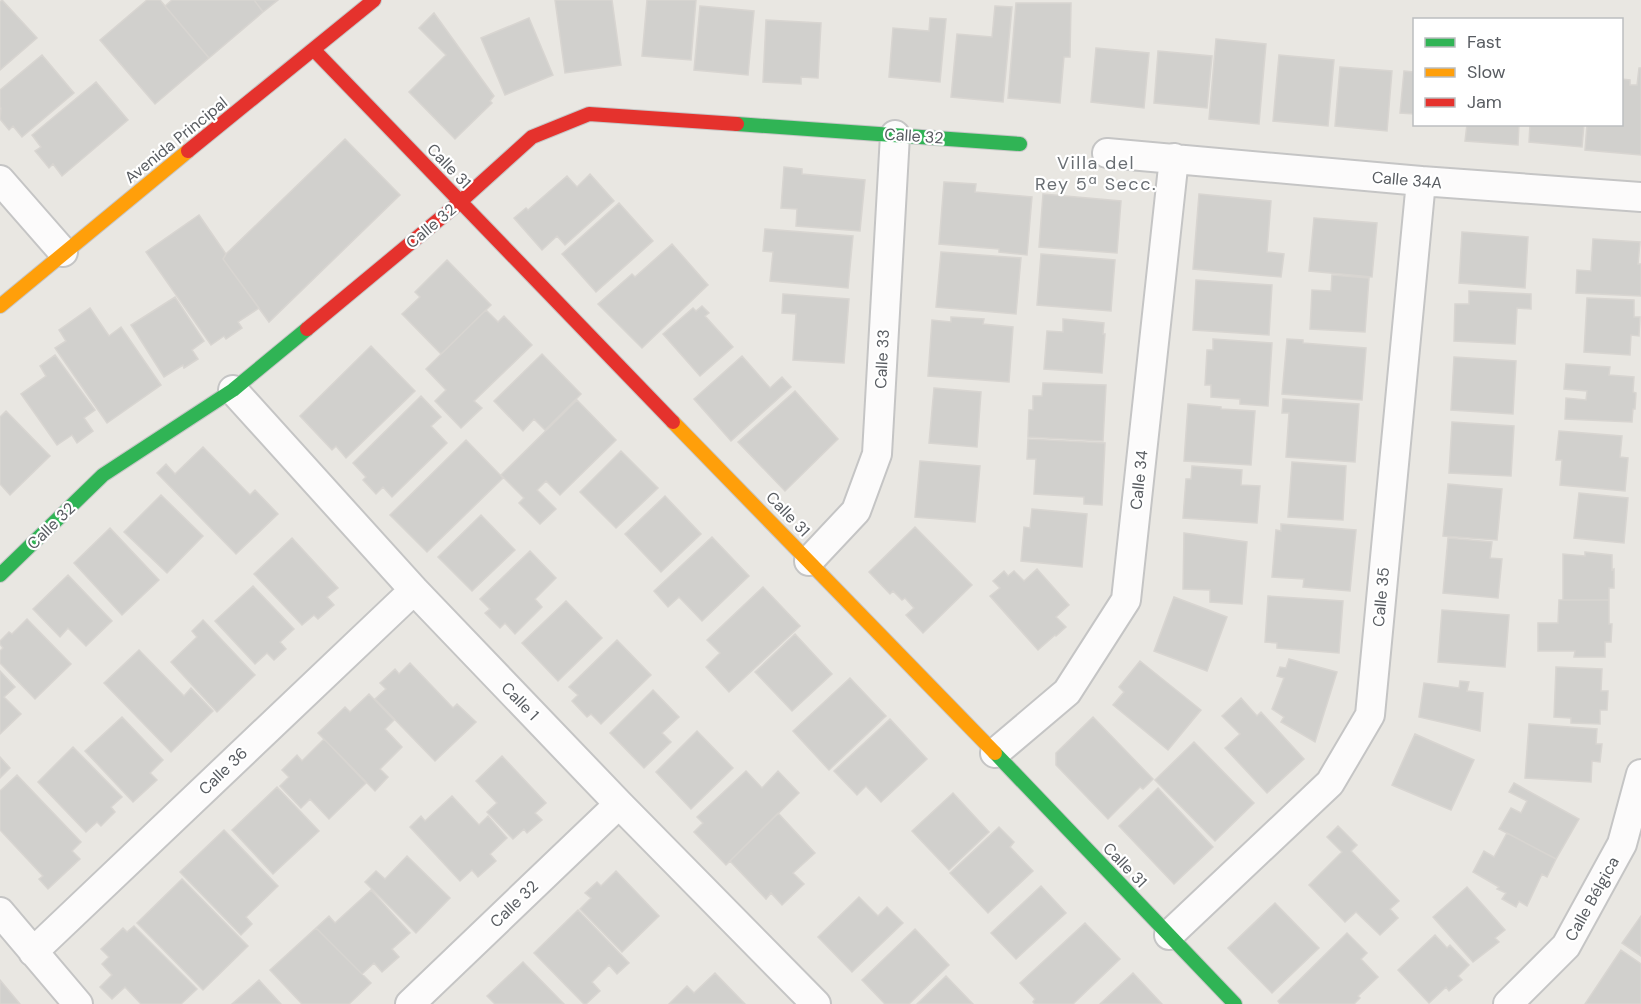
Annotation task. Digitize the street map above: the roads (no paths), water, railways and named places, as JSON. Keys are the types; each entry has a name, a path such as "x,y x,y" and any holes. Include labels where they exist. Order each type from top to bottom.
{"street":[{"name":"Avenida Principal","path":"0,306 63,252 374,0"},
{"name":"Calle 31","path":"314,50 1235,1004"},
{"name":"Calle 32","path":"0,575 103,476 233,390 460,202 532,137 588,114 1020,144"},
{"name":"Calle 33","path":"809,561 856,511 877,454 895,135"},
{"name":"Calle 34A","path":"1107,153 1421,181 1641,197"},
{"name":"Calle 34","path":"995,753 1066,692 1126,600 1174,158"},
{"path":"0,180 63,252"},
{"name":"Calle 35","path":"1169,935 1330,783 1370,715 1421,181"},
{"name":"Calle 1","path":"233,390 414,590 619,804 816,1004"},
{"name":"Calle 36","path":"33,952 414,590"},
{"name":"Calle Bélgica","path":"1508,1004 1566,946 1622,844 1641,774"},
{"name":"Calle 32","path":"410,1004 619,804"},
{"path":"0,912 78,1004"}],"district":[{"name":"Villa del Rey 5ª Secc.","path":"1096,174"}]}
